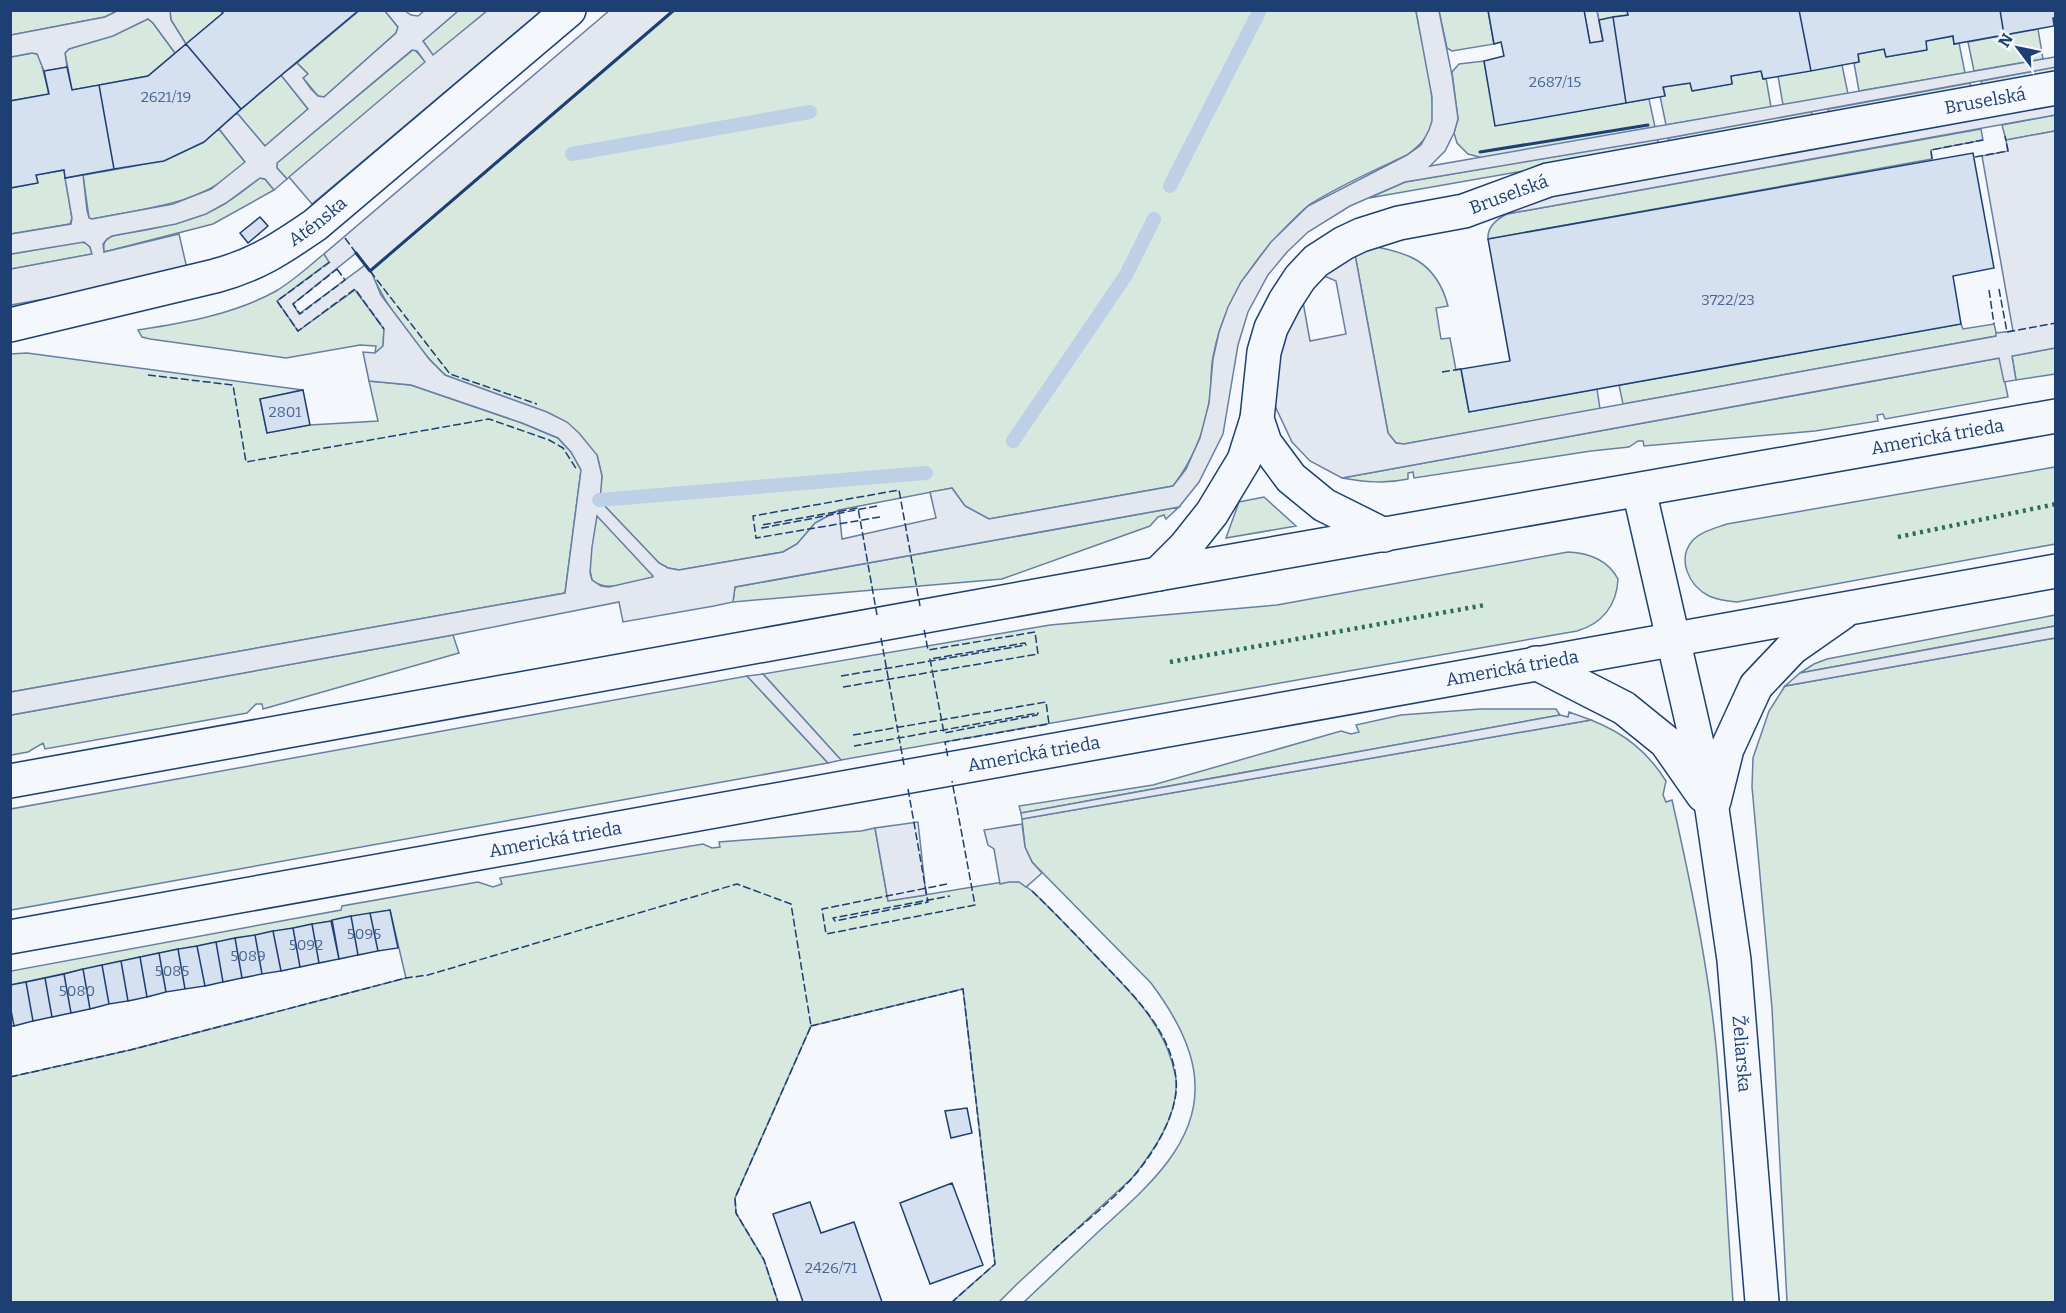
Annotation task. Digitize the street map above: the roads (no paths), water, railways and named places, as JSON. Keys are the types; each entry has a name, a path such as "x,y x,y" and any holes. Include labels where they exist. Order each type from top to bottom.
{"street":[{"name":"Aténska","path":"10,325 224,273 272,255 315,225 569,10"},
{"name":"Bruselská","path":"1384,535 1324,505 1291,478 1265,443 1257,419 1264,352 1271,328 1300,278 1316,261 1361,235 1399,223 1464,211 1548,180 2055,88"},
{"name":"Americká trieda","path":"10,781 1158,574 2055,416"},
{"path":"1158,574 1185,547 1212,513 1245,460 1257,419"},
{"name":"Želiarska","path":"1639,490 1712,809 1734,960 1762,1302"},
{"name":"Americká trieda","path":"10,937 2055,571"},
{"path":"1712,809 1727,749 1756,686 1792,648 1850,607"},
{"path":"1536,663 1624,708 1666,742 1712,809"}],"waterway":[{"path":"1170,186 1260,10"},
{"path":"572,154 810,112"},
{"path":"1013,441 1126,275 1154,219"},
{"path":"599,500 926,473"}]}
